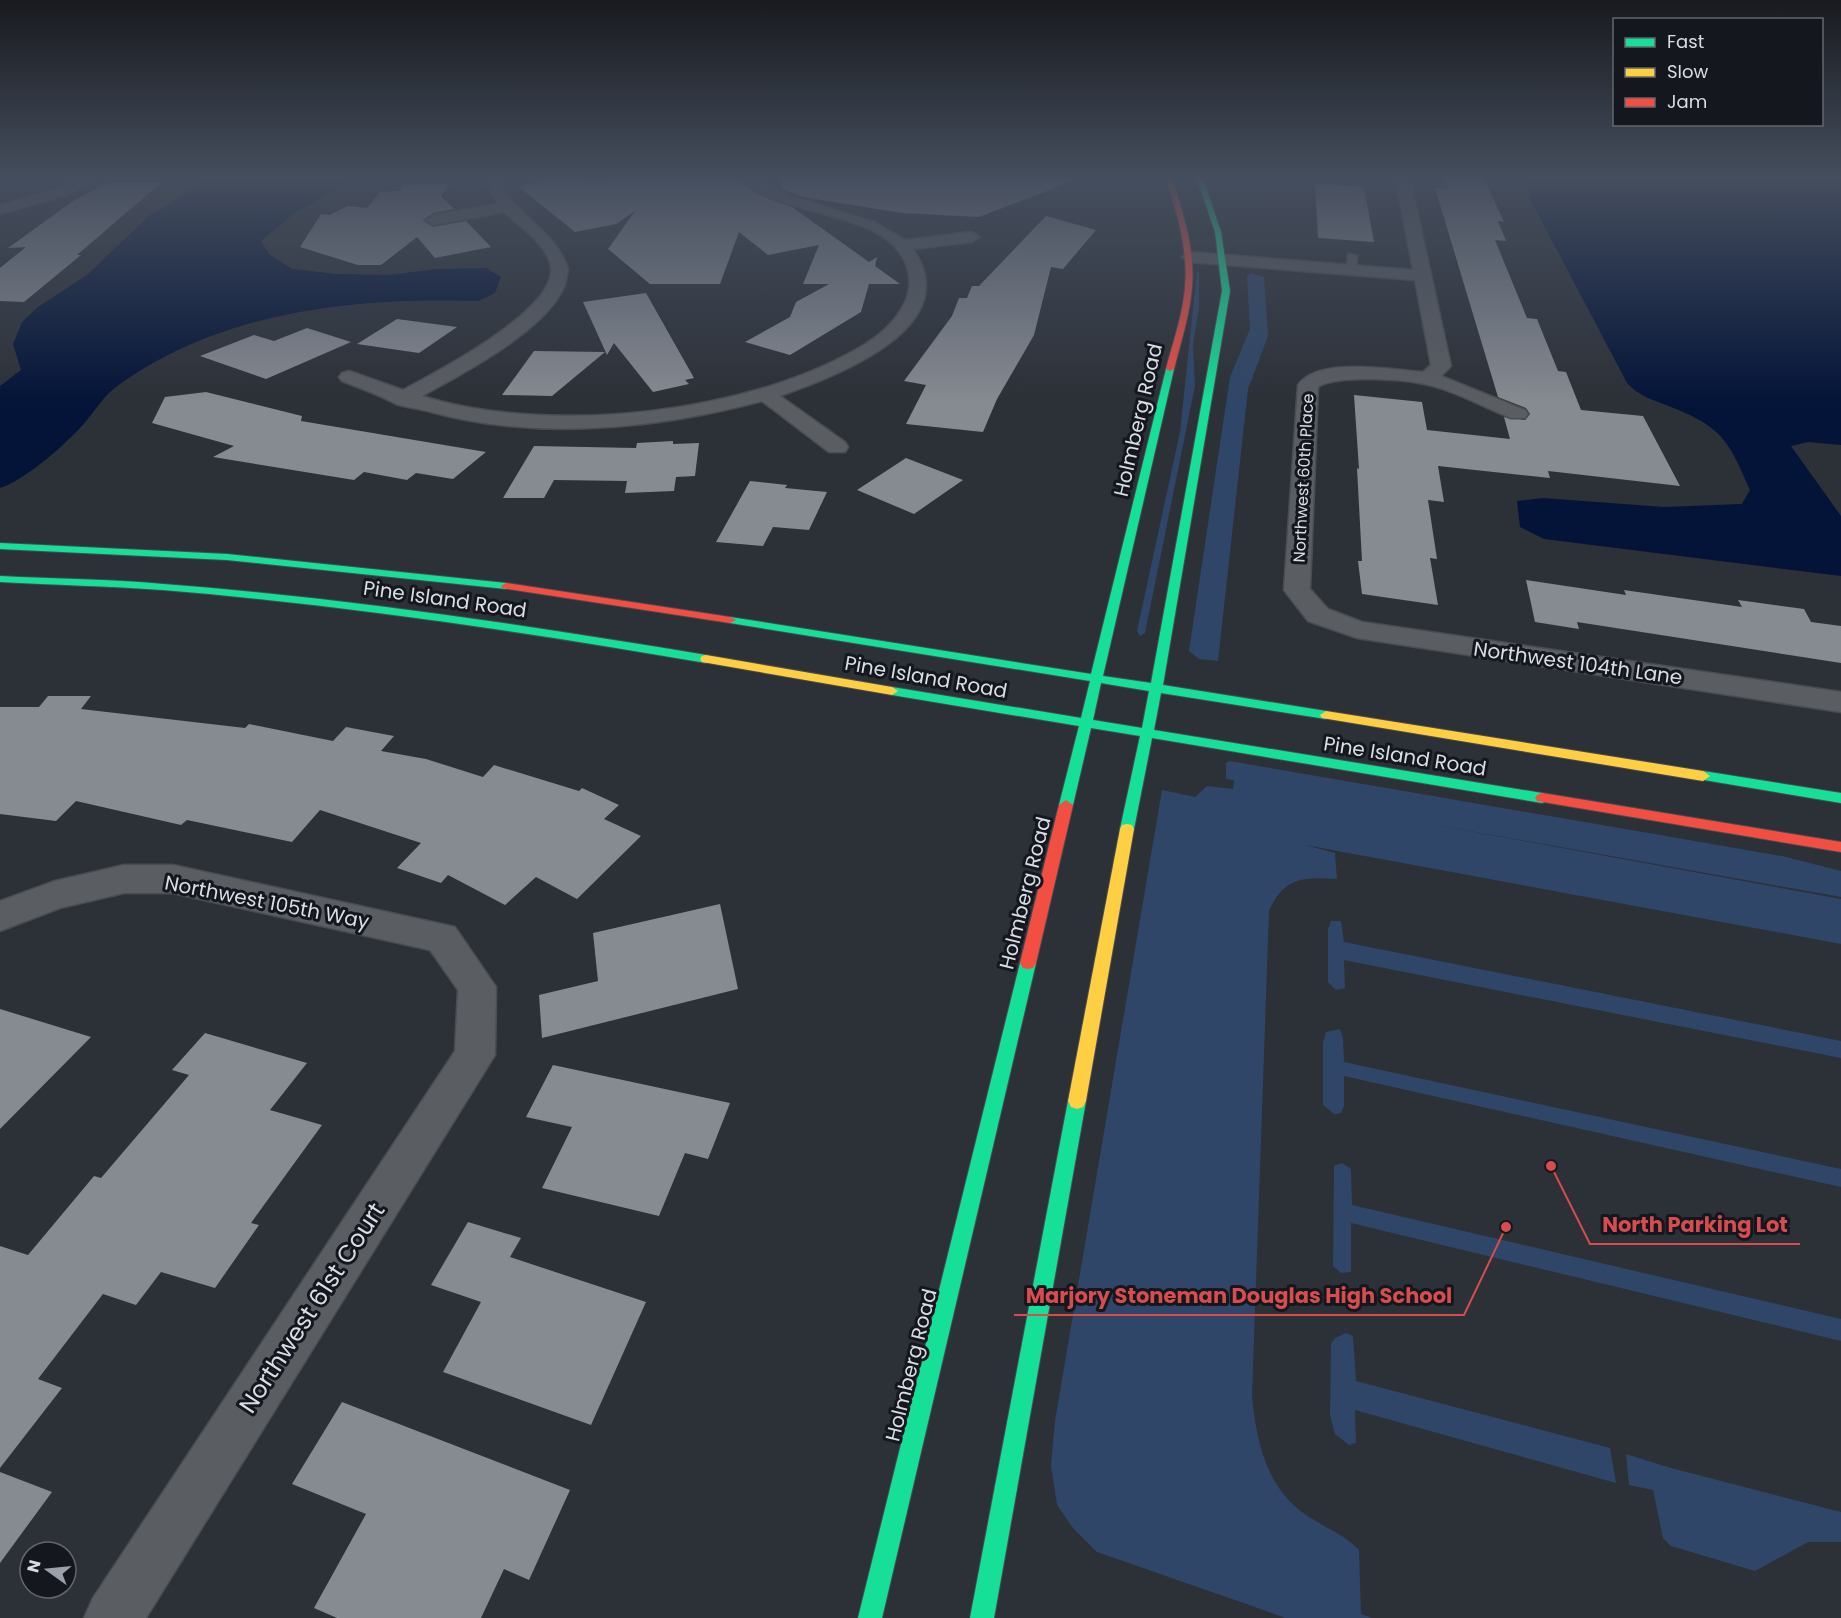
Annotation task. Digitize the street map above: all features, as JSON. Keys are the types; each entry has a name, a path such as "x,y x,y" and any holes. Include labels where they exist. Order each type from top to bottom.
{"street":[{"path":"402,399 491,348 531,318 555,288 560,268 552,252"},
{"path":"350,377 402,399 505,419 576,420 641,416 718,406 766,395 847,362 874,347 901,324 917,301 920,280 907,252"},
{"name":"Holmberg Road","path":"870,1618 1189,288 1189,252"},
{"path":"1198,252 1423,269"},
{"path":"1419,252 1442,366 1428,378"},
{"path":"982,1618 1156,687 1226,291 1224,253"},
{"name":"Northwest 60th Place","path":"1318,615 1297,591 1308,385 1322,375 1348,373 1428,378 1518,414"},
{"path":"766,395 837,447"},
{"name":"Pine Island Road","path":"0,546 204,555 399,572 602,599 1841,798"},
{"name":"Pine Island Road","path":"0,579 161,587 393,611 565,634 1086,724 1841,847"},
{"name":"Northwest 104th Lane","path":"1318,615 1357,630 1841,702"},
{"name":"Northwest 105th Way","path":"0,916 55,895 124,879 173,879 442,938 477,987"},
{"name":"Northwest 61st Court","path":"113,1618 475,1055 477,987"}],"shaded area":[{"path":"112,252 267,252 292,269 337,274 389,275 436,269 486,268 501,277 495,293 478,301 431,300 336,306 243,325 199,341 156,361 116,387 80,428 53,454 31,471 0,488 0,386 21,370 13,344 22,322 38,307 87,275"},
{"path":"1558,252 1841,252 1841,445 1808,442 1791,446 1841,516 1841,576 1544,539 1520,527 1517,501 1543,498 1664,507 1742,504 1750,490 1736,459 1722,438 1702,422 1642,395 1627,383"},
{"path":"1197,271 1199,272 1199,308 1193,344 1195,386 1145,633 1140,636 1137,631 1180,432"},
{"path":"1250,273 1264,277 1268,336 1248,389 1218,661 1199,659 1189,651 1230,377 1250,329 1247,276"},
{"path":"1230,761 1782,856 1841,871 1841,897 1425,823 1841,899 1841,944 1305,845 1335,853 1337,879 1304,879 1288,885 1281,891 1269,911 1252,1397 1261,1449 1274,1480 1283,1493 1309,1517 1342,1536 1359,1550 1361,1614 1372,1618 1286,1618 1097,1552 1073,1528 1057,1505 1051,1466 1055,1421 1162,790 1195,797 1207,786 1233,789 1234,780 1226,779 1226,763"},
{"path":"1331,921 1341,921 1344,942 1841,1041 1841,1058 1344,960 1345,988 1336,990 1328,982 1328,929"},
{"path":"1340,1029 1343,1038 1344,1062 1841,1169 1841,1187 1344,1076 1344,1106 1341,1113 1334,1114 1323,1105 1323,1042 1326,1032"},
{"path":"1342,1163 1351,1169 1352,1205 1841,1319 1841,1341 1351,1223 1351,1272 1341,1273 1333,1266 1334,1166"},
{"path":"1346,1333 1353,1336 1356,1381 1610,1448 1616,1483 1355,1410 1356,1443 1349,1445 1335,1434 1330,1415 1331,1344 1335,1338"},
{"path":"1626,1454 1841,1512 1841,1542 1808,1542 1755,1571 1671,1546 1663,1538 1653,1490 1629,1485"}],"building":[{"path":"20,252 81,252 77,255 81,255 24,302 0,301 0,268"},
{"path":"315,252 398,252 381,265 358,265"},
{"path":"429,252 468,252 435,258"},
{"path":"611,252 732,252 720,284 650,284"},
{"path":"764,252 786,252 768,255"},
{"path":"816,252 854,252 869,262 877,257 875,266 900,284 869,284 861,312 790,355 745,342 790,317 796,302 829,284 803,284"},
{"path":"1012,252 1078,252 1063,269 1051,267 1034,335 997,399 983,432 906,424 926,385 904,381 952,316 959,298 967,298 972,286 979,286"},
{"path":"1454,252 1500,252 1527,318 1537,319 1558,371 1566,372 1581,410 1643,416 1680,486 1548,471 1550,478 1438,466 1444,502 1428,500 1437,559 1430,558 1438,605 1362,594 1358,561 1362,561 1354,395 1422,402 1427,430 1510,439 1504,417 1525,420 1530,414 1526,408 1498,397"},
{"path":"646,293 694,378 685,380 689,384 653,392 614,343 607,355 583,302"},
{"path":"397,319 457,327 419,353 357,344"},
{"path":"307,328 351,342 266,379 200,356 254,335 274,341"},
{"path":"534,351 605,352 552,396 502,395"},
{"path":"206,392 302,416 301,421 486,452 453,479 416,473 407,480 364,472 354,480 213,457 234,446 152,423 165,397"},
{"path":"673,441 673,444 699,443 695,476 676,477 674,491 625,493 627,481 554,480 544,498 503,498 534,446 636,448 637,443"},
{"path":"906,458 963,480 914,514 857,490"},
{"path":"750,481 787,485 785,488 827,492 809,530 773,527 763,546 716,542"},
{"path":"1526,580 1626,595 1624,590 1742,607 1738,600 1804,609 1811,622 1841,626 1841,663 1577,622 1579,629 1535,622"},
{"path":"48,696 91,696 81,709 245,728 249,724 333,741 346,727 394,736 381,751 426,759 483,777 494,765 579,791 582,788 619,805 604,819 641,836 577,899 536,877 505,905 448,875 441,883 397,868 421,843 320,810 292,842 187,820 181,825 76,801 56,821 0,814 0,707 39,707"},
{"path":"720,904 738,989 542,1038 539,995 598,981 593,933"},
{"path":"0,1009 91,1037 0,1129"},
{"path":"205,1033 307,1063 270,1110 322,1125 251,1223 259,1225 215,1288 161,1272 136,1305 103,1294 38,1379 62,1388 0,1468 0,1246 28,1255 94,1176 101,1178 189,1075 172,1070"},
{"path":"553,1065 730,1103 708,1159 685,1153 659,1216 542,1188 572,1127 526,1117"},
{"path":"468,1222 521,1238 510,1257 646,1302 591,1425 443,1372 481,1302 431,1285"},
{"path":"342,1402 570,1490 529,1580 504,1569 481,1618 337,1618 314,1608 366,1514 292,1484"},
{"path":"0,1472 52,1492 0,1563"}],"traffic: fast":[{"path":"1127,829 1163,654 1226,291 1221,252"},
{"path":"1066,805 1170,369"},
{"path":"0,546 227,557 506,586"},
{"path":"0,579 163,587 299,601 503,627 706,659"},
{"path":"730,620 1326,715"},
{"path":"892,691 1542,798"},
{"path":"1703,776 1841,798"},
{"path":"870,1618 1028,963"},
{"path":"982,1618 1077,1101"}],"traffic: slow":[{"path":"706,659 892,691"},
{"path":"1326,715 1703,776"},
{"path":"1077,1101 1127,829"}],"traffic: jam":[{"path":"1170,369 1186,307 1189,286 1188,252"},
{"path":"506,586 730,620"},
{"path":"1542,798 1841,847"},
{"path":"1028,963 1066,805"}],"place":[{"name":"North Parking Lot","path":"1551,1166"},
{"name":"Marjory Stoneman Douglas High School","path":"1506,1227"}]}
